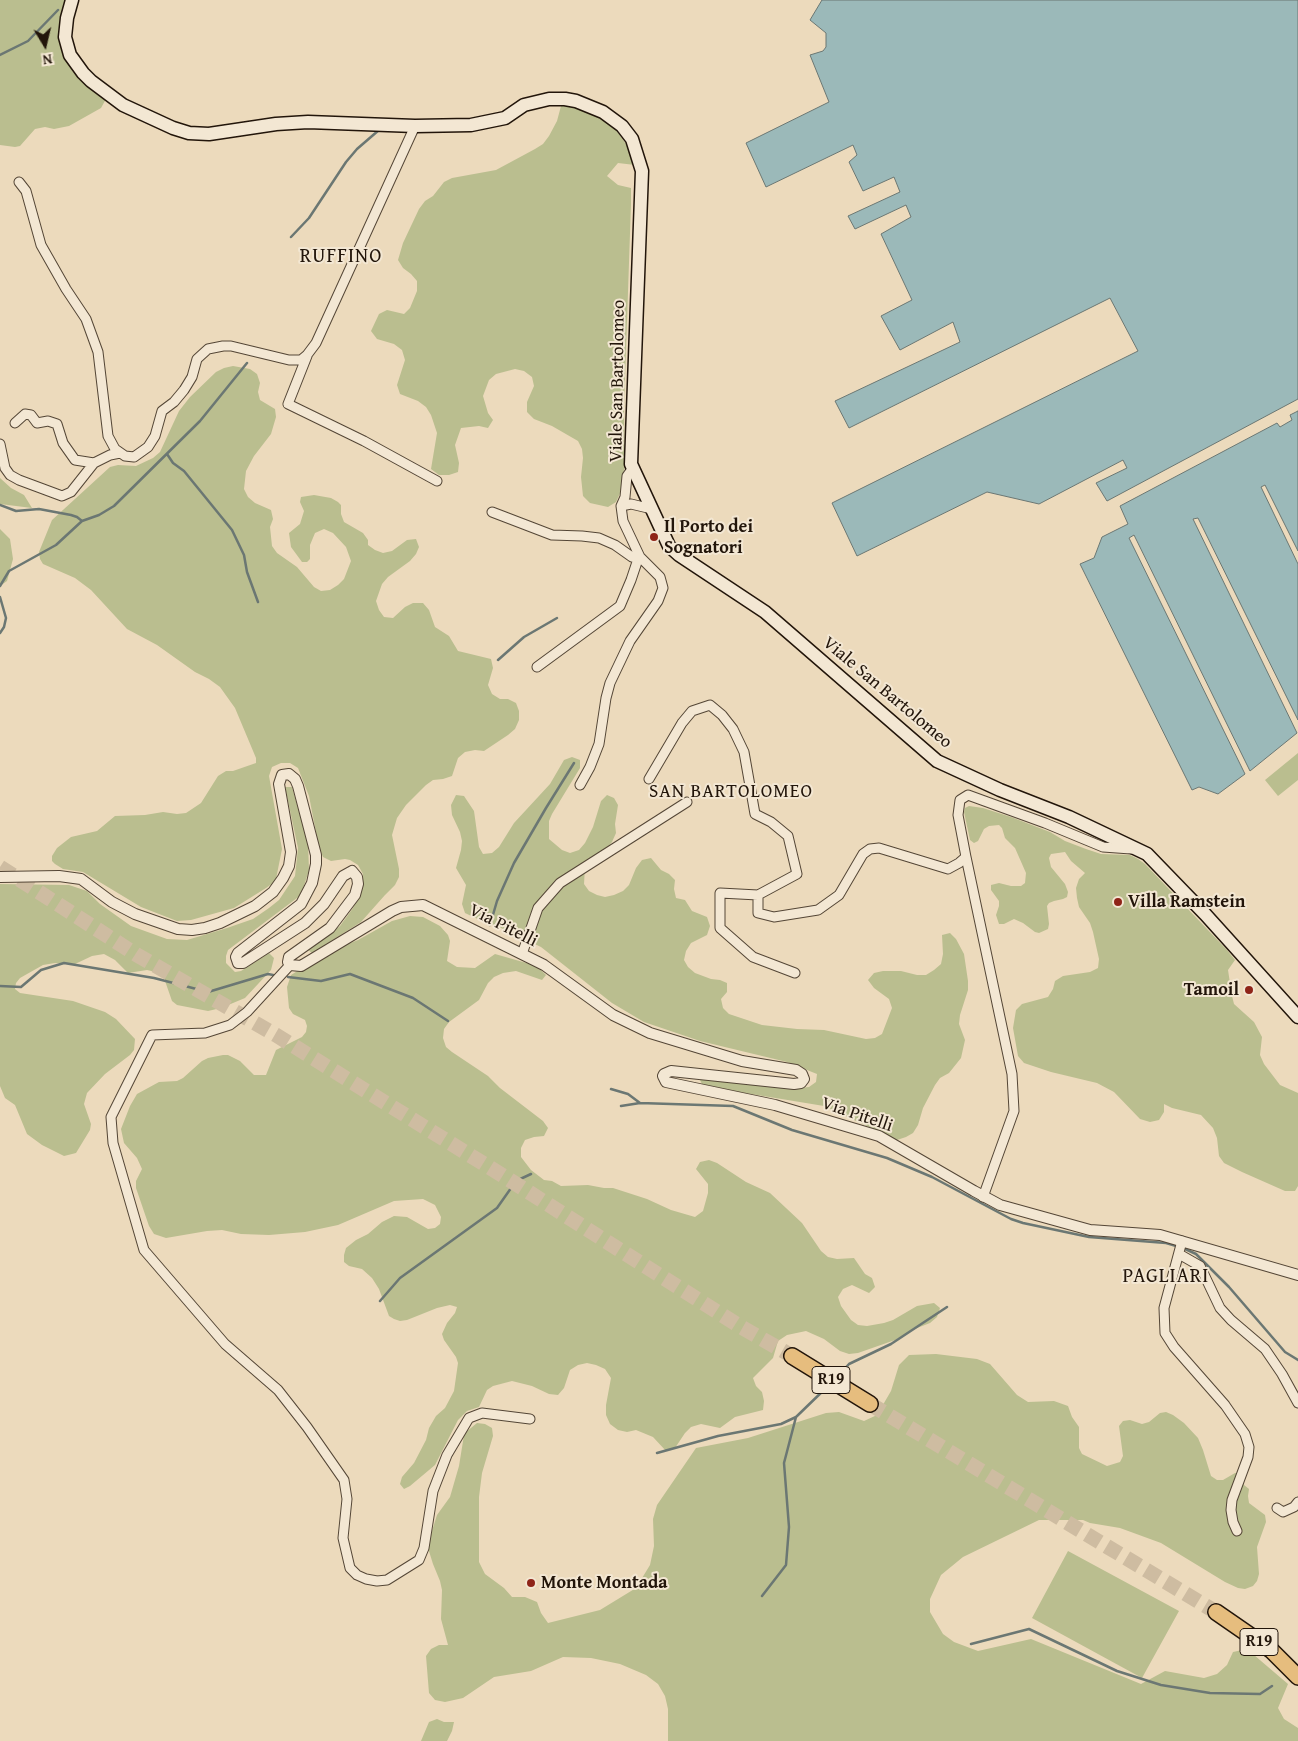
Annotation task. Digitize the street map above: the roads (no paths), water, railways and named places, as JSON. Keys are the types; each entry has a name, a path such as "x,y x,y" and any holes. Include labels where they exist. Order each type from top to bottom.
{"highway":[{"name":"R19","path":"792,1356 870,1404"},
{"name":"R19","path":"1216,1612 1271,1650 1298,1677"}],"main road":[{"name":"Viale San Bartolomeo","path":"72,0 67,18 65,37 70,55 91,81 123,105 173,128 190,133 209,134 276,124 308,122 415,126 470,125 504,118 524,106 550,99 576,101 603,112 622,126 632,139 642,171 630,464 670,546 679,555 765,612 937,761 1000,790 1069,817 1146,854 1205,914 1298,1017"}],"street":[{"path":"415,126 316,343 308,355 288,404 364,441 437,481"},
{"path":"19,182 26,191 41,245 66,289 86,319 98,352 108,436 115,449 125,456 134,456 148,446 155,436 162,411 174,402 184,390 192,377 198,359 208,349 231,346 289,360 302,360 308,355"},
{"path":"15,423 25,414 31,415 37,423 48,421 57,424 63,442 75,460 94,463"},
{"path":"0,444 5,468 10,475 62,496 72,492 94,463 110,455 120,453"},
{"path":"536,667 620,606 639,558 623,521 621,506 626,497 627,476 632,469"},
{"path":"621,506 631,504 652,508"},
{"path":"492,512 552,535 599,538 639,558 660,577 663,588 661,595 630,641 610,683 599,744 590,767 580,785"},
{"path":"649,779 682,723 692,711 710,705 733,728 744,752 755,814 771,822 788,836 797,874 758,895 720,894 720,928 753,957 795,973"},
{"path":"0,876 59,876 81,880 112,902 134,914 178,928 198,929 220,923 255,906 273,892 284,878 289,866 291,852 279,784 282,775 289,774 295,779 316,855 312,883 301,904 238,953 237,961 243,963 305,923 324,904 343,876 352,871 358,884 355,895 330,928 292,954 288,959 290,965 247,1012 230,1025 204,1033 152,1035 111,1118 114,1143 144,1250 225,1344 278,1390 308,1426 344,1480 348,1499 343,1538 350,1568 357,1575 366,1579 387,1580 419,1560 424,1548 433,1491 447,1455 469,1418 482,1413 530,1419"},
{"path":"983,1197 1014,1111 1012,1074 958,815 960,800 968,795 1045,823 1103,847 1139,849"},
{"path":"522,954 538,908 560,883 687,802"},
{"path":"758,895 758,913 774,917 818,910 839,895 863,854 870,849 879,848 948,869 966,857"},
{"name":"Via Pitelli","path":"290,965 301,966 392,910 418,905 430,907 544,965 613,1014 650,1033 742,1061 796,1070 802,1074 804,1080 801,1083 794,1084 671,1071 663,1076 666,1082 775,1105 879,1136 1000,1205 1090,1230 1160,1235 1298,1275"},
{"path":"1182,1242 1164,1308 1165,1333 1174,1347 1226,1405 1245,1434 1249,1447 1248,1457 1232,1500 1231,1510 1237,1531"},
{"path":"1179,1253 1200,1266 1220,1308 1265,1349 1298,1403"},
{"path":"1277,1508 1283,1512 1294,1507 1298,1502"}],"water":[{"path":"822,0 1298,0 1298,399 1107,501 1096,483 1127,468 1123,460 1039,504 987,492 857,556 832,503 1138,351 1110,298 849,428 835,401 960,342 953,322 900,350 881,316 912,300 881,234 911,217 906,205 855,229 848,216 900,192 894,177 863,191 849,162 857,155 853,145 766,187 746,143 829,102 810,55 823,51 826,47 826,33 810,20"},
{"path":"1298,411 1298,551 1265,485 1261,487 1298,564 1298,720 1198,518 1193,519 1297,733 1250,771 1134,535 1129,538 1245,774 1218,794 1199,787 1192,790 1080,564 1094,558 1102,537 1128,524 1120,506 1277,423 1280,427 1292,420 1290,415"}],"waterway":[{"path":"0,55 28,41 58,10"},
{"path":"291,237 309,218 346,162 357,149 379,130"},
{"path":"0,586 9,571 56,545 82,521 99,515 114,506 200,421 247,363"},
{"path":"167,454 173,463 184,471 232,530 244,555 247,572 258,602"},
{"path":"0,505 16,511 39,509 71,515 82,521"},
{"path":"0,597 6,618 0,633"},
{"path":"498,660 524,637 557,618"},
{"path":"490,925 497,901 514,863 574,763"},
{"path":"0,986 21,987 41,970 64,963 154,978 208,992 268,974 273,975"},
{"path":"288,977 321,981 350,974 413,998 448,1021"},
{"path":"611,1089 628,1094 640,1103"},
{"path":"621,1106 640,1103 733,1106 792,1130 887,1158 932,1177 1011,1219 1023,1223 1089,1237 1166,1243 1183,1248 1196,1254 1229,1287 1285,1352 1298,1360"},
{"path":"380,1301 400,1278 497,1208 516,1181 531,1174"},
{"path":"839,1375 849,1364 891,1344 947,1307"},
{"path":"657,1453 718,1436 781,1424 796,1417 827,1387"},
{"path":"762,1596 786,1565 789,1527 784,1463 796,1417"},
{"path":"971,1644 1029,1629 1117,1671 1161,1685 1210,1693 1260,1694 1272,1686"}],"tunnel":[{"path":"0,867 137,955 276,1035 505,1177 741,1327 792,1356"},
{"path":"870,1404 1216,1612"}],"place":[{"name":"Il Porto dei Sognatori","path":"654,537"},
{"name":"Villa Ramstein","path":"1118,902"},
{"name":"Tamoil","path":"1249,990"},
{"name":"Monte Montada","path":"531,1583"}],"district":[{"name":"RUFFINO","path":"341,257"},
{"name":"SAN BARTOLOMEO","path":"731,792"},
{"name":"PAGLIARI","path":"1166,1277"}]}
